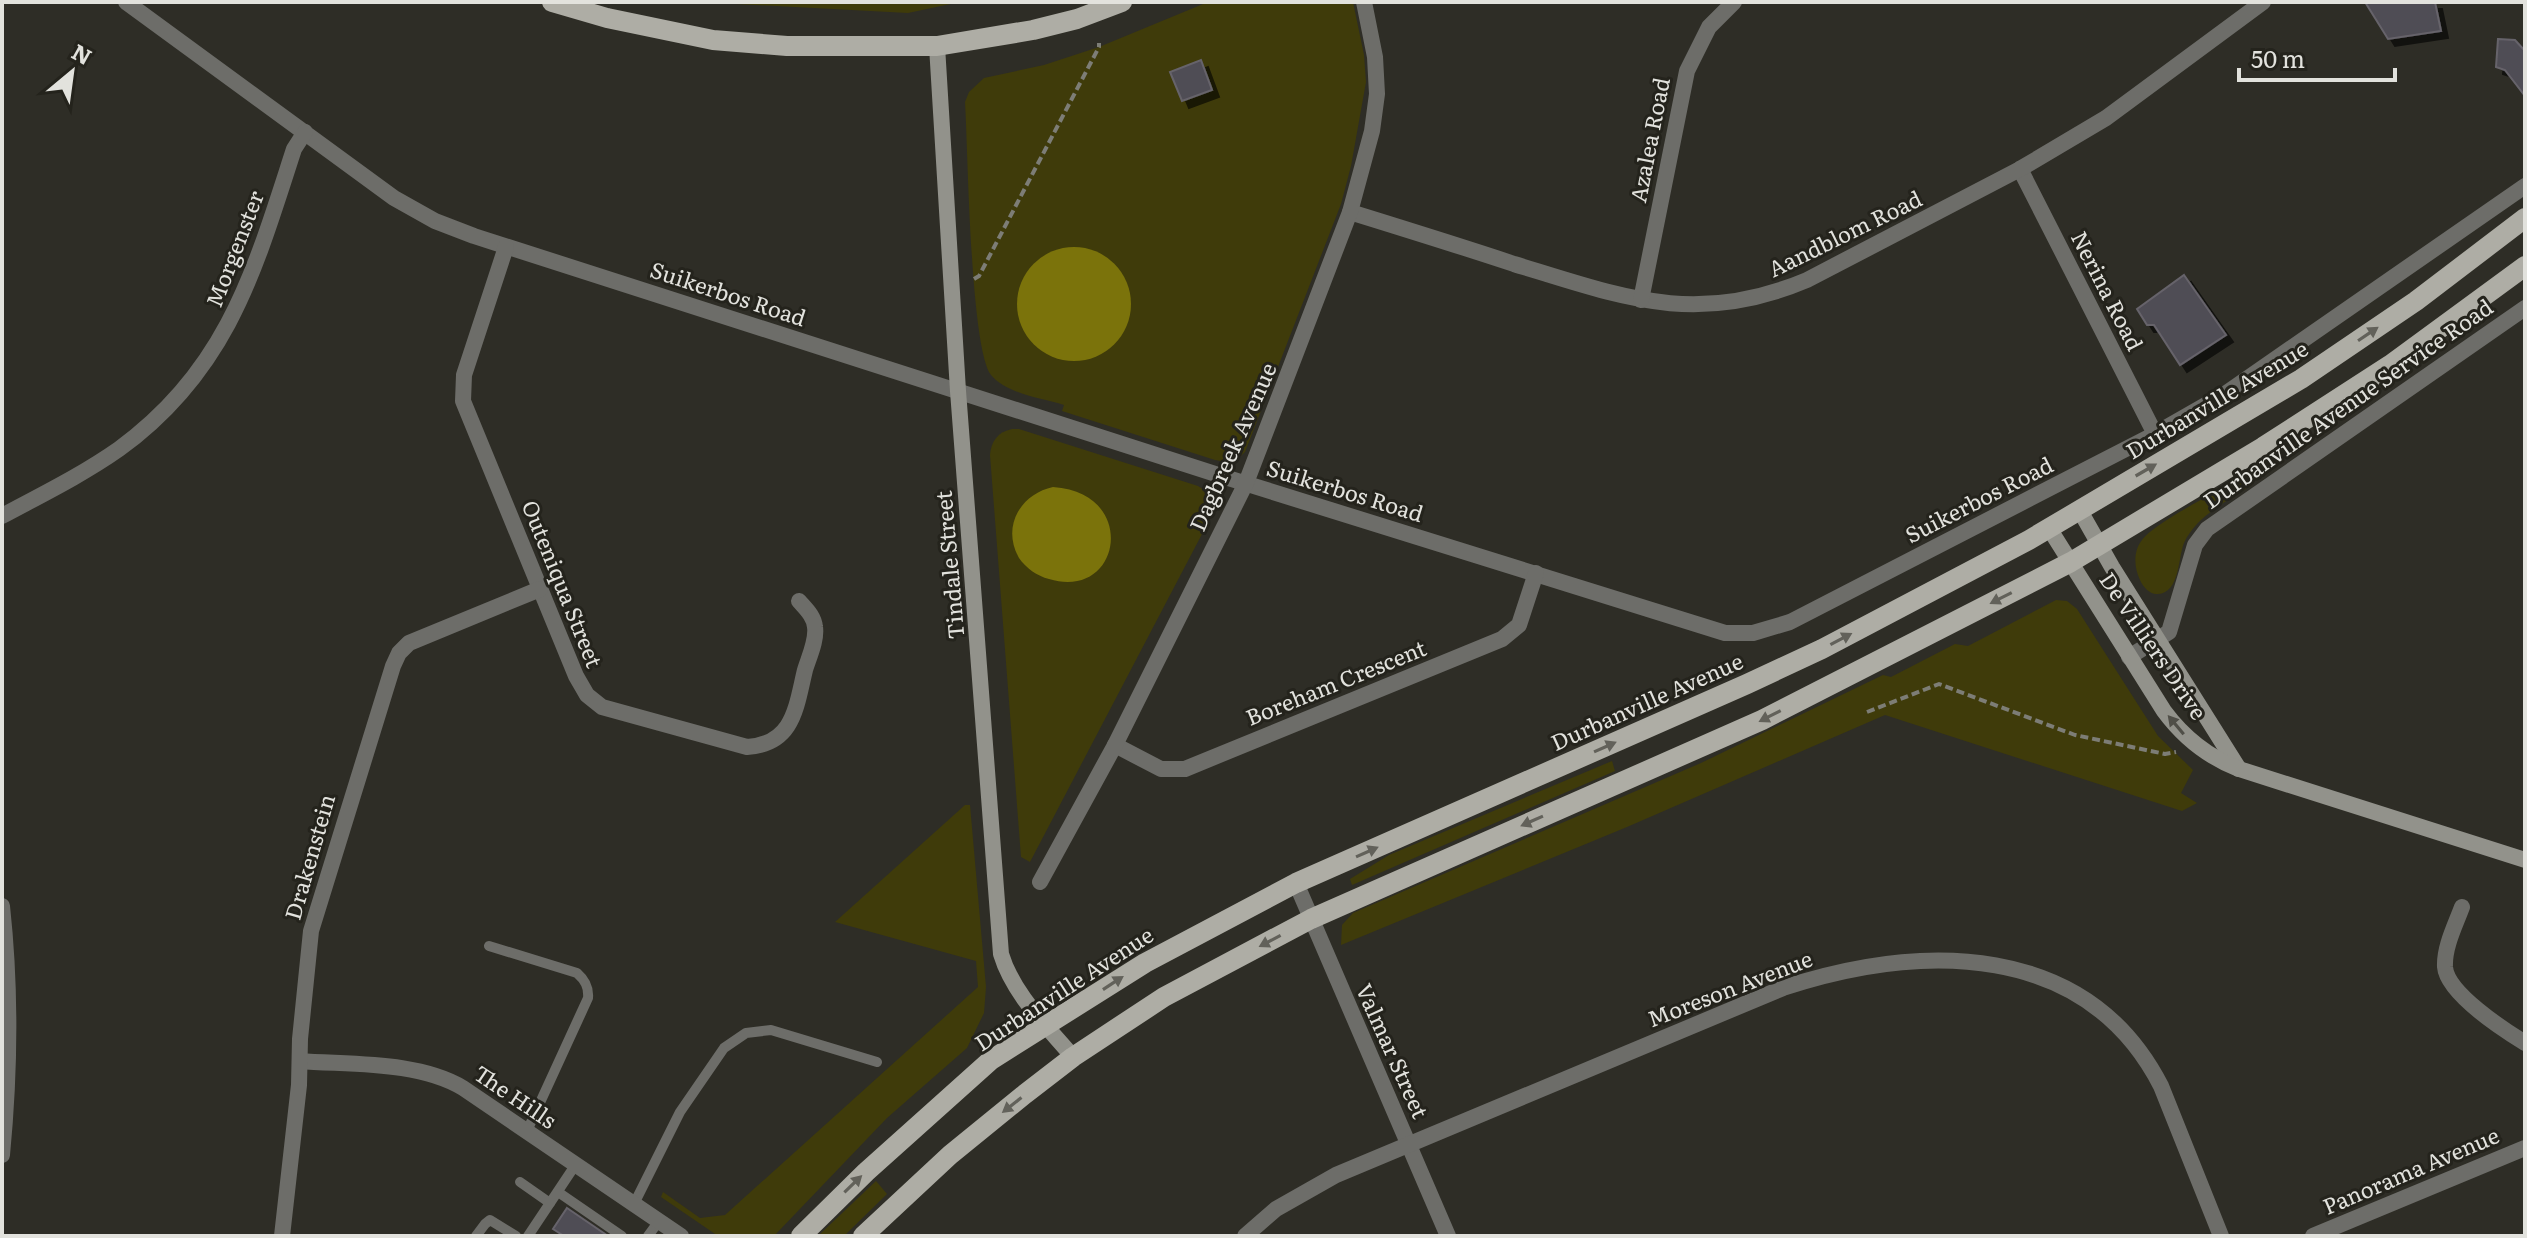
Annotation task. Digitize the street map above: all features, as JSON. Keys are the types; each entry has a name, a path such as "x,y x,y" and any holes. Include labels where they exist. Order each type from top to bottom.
{"main road":[{"path":"552,2 607,18 713,40 787,46 937,46 1033,30 1077,19 1122,2"},
{"name":"Tindale Street","path":"937,46 958,391 1001,954 1011,980 1073,1057"},
{"name":"Durbanville Avenue","path":"801,1236 876,1162 991,1060 1155,957 1296,883 1822,649 2049,528 2301,379 2416,301 2525,218"},
{"path":"863,1236 950,1155 1073,1057 1164,997 1311,919 1762,720 2071,562 2390,365 2525,266"},
{"name":"De Villiers Drive","path":"2079,509 2239,769"},
{"name":"De Villiers Drive","path":"2049,528 2164,711 2186,736 2219,761 2525,860"}],"street":[{"name":"Suikerbos Road","path":"126,2 411,208 448,226 1711,630 1739,634 1766,630 1829,603 2155,434 2225,394 2525,186"},
{"name":"Dagbreek Avenue","path":"1040,882 1115,745 1246,483 1350,212 1372,131 1377,94 1375,57 1364,2"},
{"name":"Azalea Road","path":"1641,300 1687,71 1709,27 1734,2"},
{"name":"Aandblom Road","path":"1350,212 1612,294 1641,300 1698,305 1772,295 1807,280 2020,169 2106,118 2263,2"},
{"name":"Morgenster","path":"2,516 121,448 188,383 222,336 242,300 294,149 305,132"},
{"name":"Nerina Road","path":"2020,169 2155,434"},
{"name":"Outeniqua Street","path":"506,247 464,375 462,392 466,409 580,686 594,701 611,710 747,747 767,743 777,738 790,723 816,631 811,615 799,601"},
{"name":"Durbanville Avenue Service Road","path":"2129,657 2169,632 2195,545 2207,529 2525,308"},
{"name":"Boreham Crescent","path":"1115,745 1161,769 1185,769 1509,635 1522,618 1536,573"},
{"name":"Drakenstein","path":"282,1236 311,931 361,765 399,653 409,643 540,589"},
{"name":"Valmar Street","path":"1296,883 1448,1236"},
{"path":"2,906 9,1043 2,1155"},
{"path":"2462,907 2447,948 2447,977 2463,996 2525,1043"},
{"name":"Moreson Avenue","path":"1245,1236 1276,1209 1336,1175 1806,980 1889,963 1967,962 2022,972 2055,982 2085,998 2120,1026 2143,1055 2161,1086 2221,1236"},
{"name":"The Hills","path":"300,1061 431,1073 463,1088 681,1236"},
{"name":"Panorama Avenue","path":"2313,1236 2525,1148"}],"lane":[{"path":"489,946 577,973 583,978 589,992 527,1131"},
{"path":"634,1204 680,1112 715,1059 734,1039 755,1030 771,1030 877,1062"},
{"path":"528,1236 576,1164"},
{"path":"520,1182 550,1203"},
{"path":"558,1192 622,1236"},
{"path":"476,1236 490,1220 516,1236"},
{"path":"648,1236 659,1221"}],"path":[{"path":"974,279 979,276 1099,43"},
{"path":"1867,712 1939,684 2075,735 2165,754 2176,752"}],"shaded area":[{"path":"698,2 960,2 908,13"},
{"path":"1208,2 1353,2 1366,82 1341,204 1245,452 1233,463 1062,411 1064,405 1025,394 998,381 991,375 984,357 978,327 971,246 965,102 969,92 984,78 1044,65 1099,47"},
{"path":"1074,247 1096,252 1114,264 1126,282 1131,304 1126,326 1114,344 1096,356 1074,361 1052,356 1034,344 1022,326 1017,304 1022,282 1034,264 1052,252"},
{"path":"1012,429 1198,486 1208,495 1212,510 1030,862 1021,857 990,455 996,438"},
{"path":"2246,475 2253,484 2214,509 2189,533 2170,588 2158,594 2147,590 2136,565 2137,549 2142,540 2175,515"},
{"path":"1053,487 1081,493 1099,507 1109,524 1111,543 1105,561 1093,575 1074,582 1036,574 1022,562 1014,546 1013,523 1017,513 1032,497"},
{"path":"2056,600 2067,601 2077,609 2158,736 2193,770 2181,793 2197,803 2182,811 1885,715 1627,827 1341,945 1342,925 1353,913 1701,763 1883,675 1891,677 1955,644 1968,646"},
{"path":"1612,761 1615,771 1352,885 1350,879 1389,855"},
{"path":"965,805 970,805 986,987 984,1013 967,1048 887,1118 774,1236 718,1236 661,1197 663,1192 700,1218 725,1215 978,987 976,961 835,922"},
{"path":"876,1181 887,1194 844,1236 818,1236"}],"building":[{"path":"2365,2 2435,2 2441,31 2388,39"},
{"path":"2498,39 2515,40 2525,51 2525,96 2505,70 2496,67"},
{"path":"1201,60 1212,90 1182,101 1170,72"},
{"path":"2184,275 2226,335 2180,365 2154,325 2147,325 2137,309"},
{"path":"567,1208 608,1236 564,1236 553,1229"}]}
